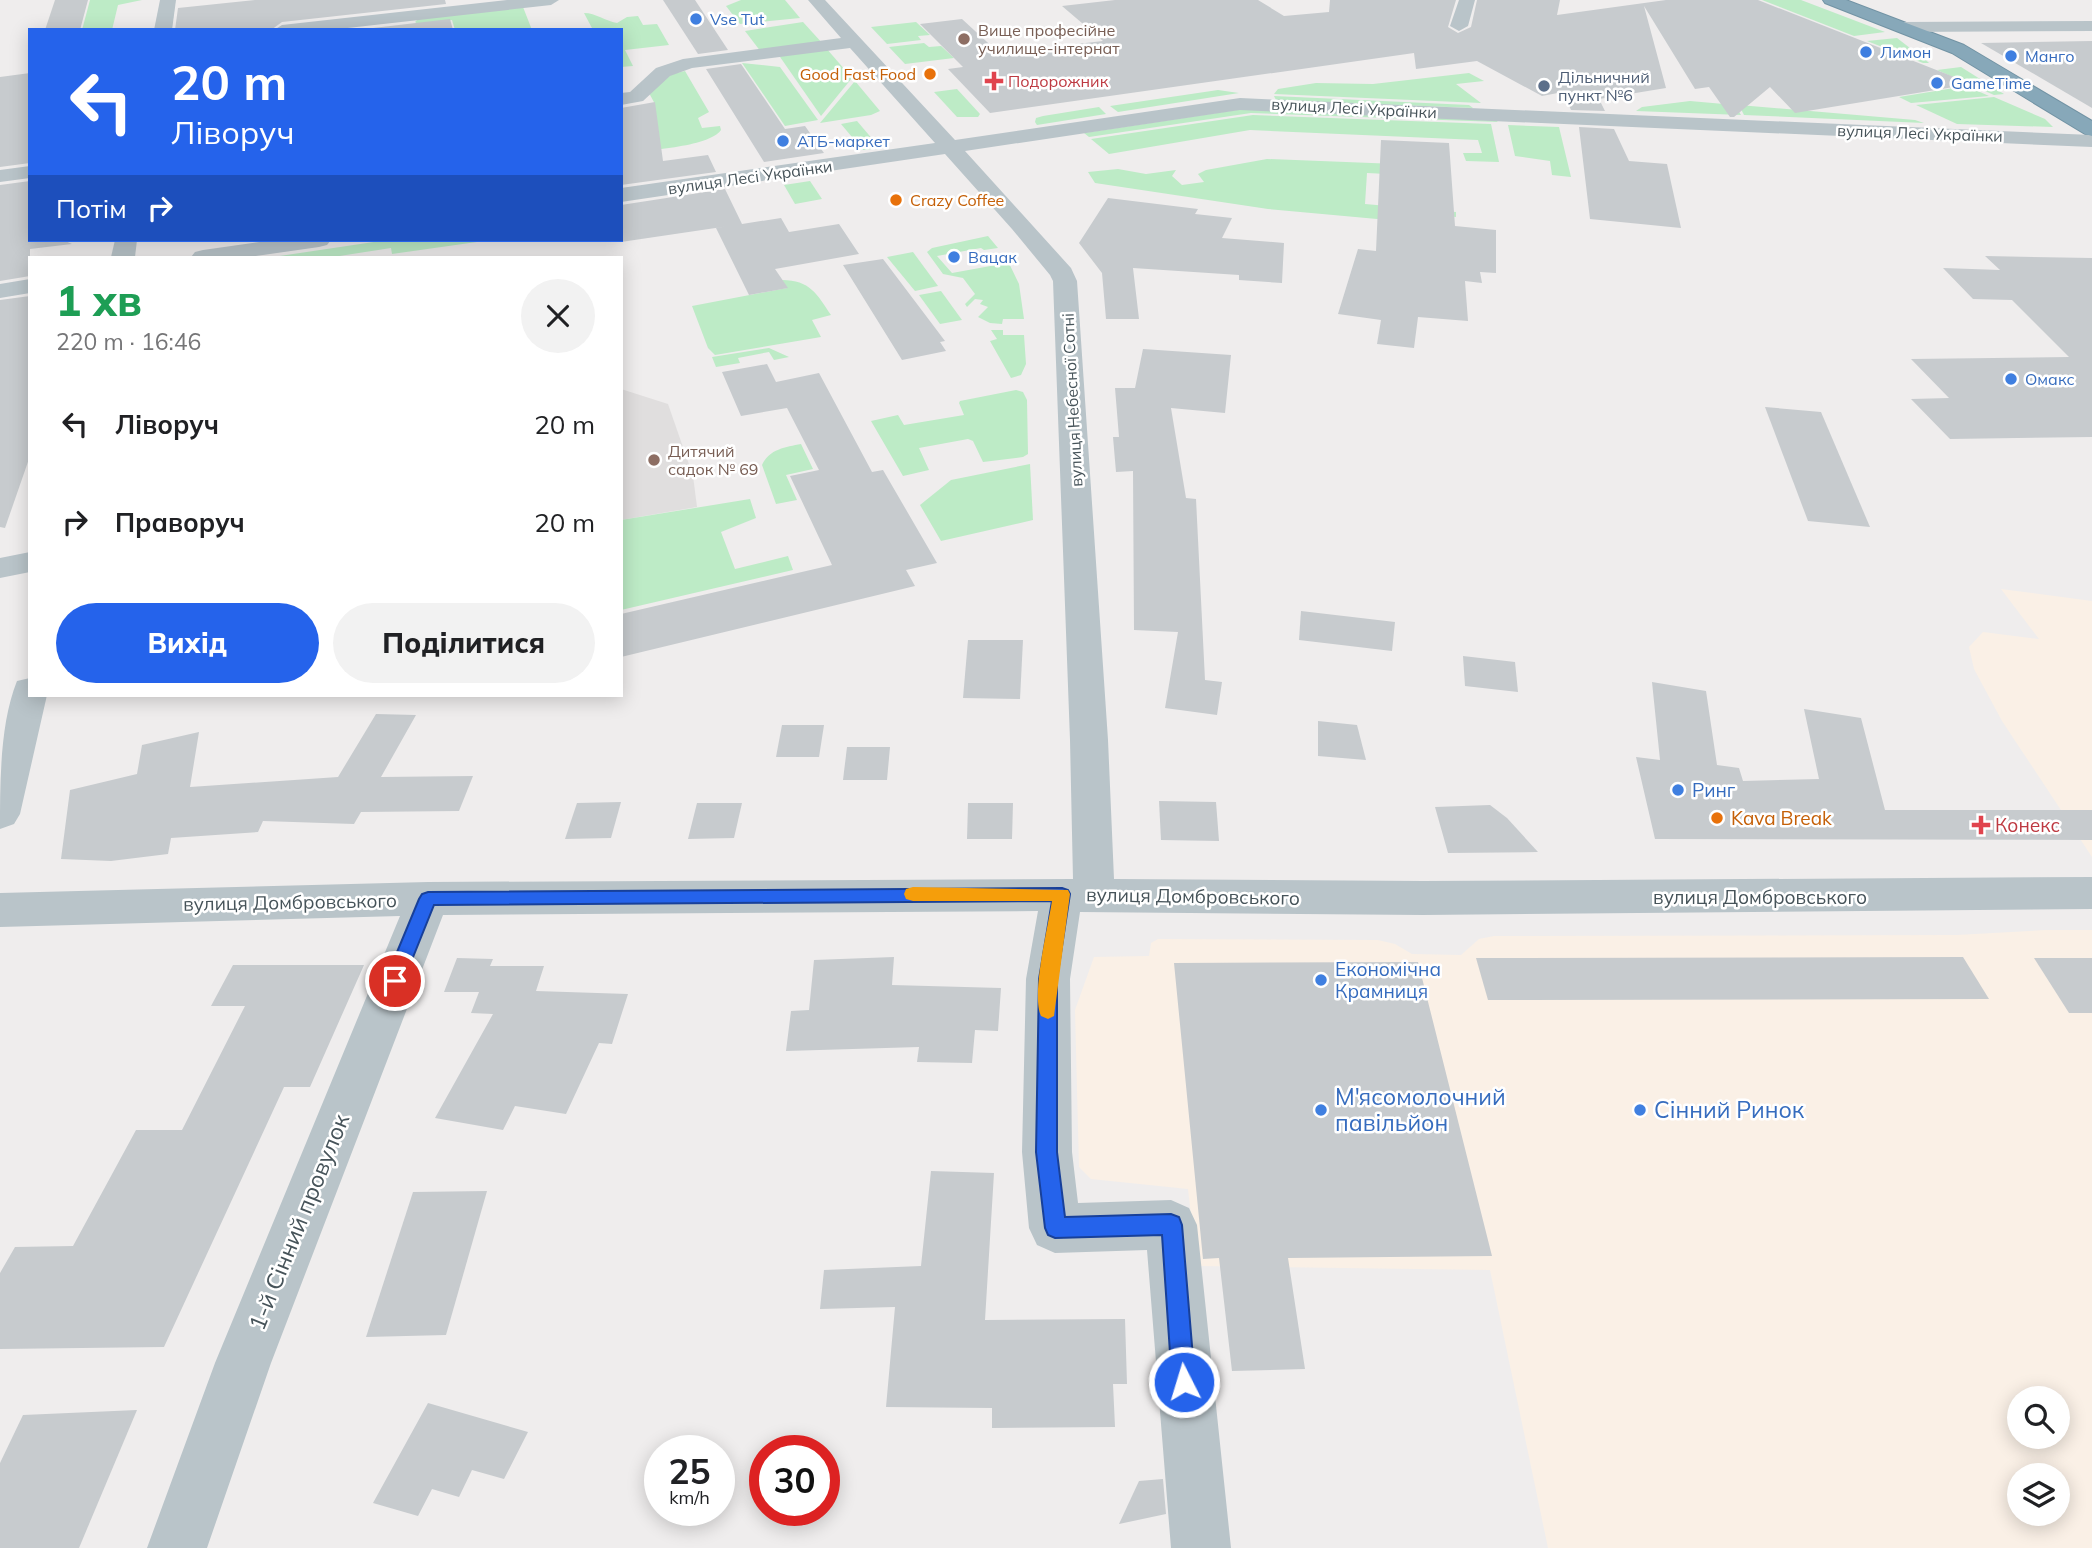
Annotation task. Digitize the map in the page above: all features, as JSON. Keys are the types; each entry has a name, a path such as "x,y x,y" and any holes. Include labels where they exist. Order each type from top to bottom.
{"highway":[{"path":"1832,0 1969,55 2092,130"}],"street":[{"path":"163,28 168,0"},
{"path":"300,28 551,0"},
{"name":"вулиця Небесної Сотні","path":"816,0 1031,236 1062,273 1067,289 1089,740 1078,895 1048,979 1047,1152 1055,1228 1171,1225 1186,1409 1202,1548"},
{"path":"1460,26 1467,0"},
{"path":"1903,27 2092,26"},
{"path":"623,99 636,97 663,72 690,63 855,42"},
{"name":"вулиця Лесі Українки","path":"623,195 1246,103 2092,141"},
{"path":"0,176 28,172"},
{"path":"210,256 305,242"},
{"path":"0,291 28,286"},
{"path":"0,568 28,562"},
{"path":"0,814 28,697"},
{"name":"вулиця Домбровського","path":"0,910 428,899 1078,895 1478,898 2092,893"},
{"name":"1-й Сінний провулок","path":"177,1548 243,1363 428,899"}],"shaded area":[{"name":"Дитячий садок № 69","path":"623,390 668,404 693,476 697,507 623,520"},
{"path":"2001,589 2092,601 2092,857 2002,721 1974,669 1969,647 1983,632 2039,639"},
{"name":"Сінний Ринок","path":"2092,930 2092,1548 1548,1548 1490,1270 1197,1266 1188,1189 1091,1179 1079,1167 1075,1010 1094,957 1149,956 1151,943 1158,939 1378,940 1395,944 1412,954 1461,955 1479,939 1494,936 1957,935"}],"green space":[{"path":"90,0 142,0 118,5 112,28 83,28"},
{"path":"741,0 785,0 800,18 740,24 726,6"},
{"path":"1762,0 1801,0 1885,32 1854,36"},
{"path":"523,7 531,28 454,28 452,20 418,24 415,22 418,19"},
{"path":"584,13 617,23 627,17 638,16 643,25 657,24 669,45 625,50 633,66 623,67 623,28 592,28"},
{"path":"803,22 823,44 761,52 745,31"},
{"path":"916,22 930,35 918,36 921,40 887,44 871,27"},
{"path":"1897,38 1929,63 1867,41"},
{"path":"924,43 929,47 941,46 954,58 905,64 889,47"},
{"path":"826,48 852,78 821,116 778,54"},
{"path":"742,63 780,67 818,120 785,126"},
{"path":"1961,67 2004,94 1994,95 1937,70"},
{"path":"685,71 709,112 698,118 702,128 720,126 721,130 703,141 623,153 655,104 649,93 672,74"},
{"path":"1933,71 1989,96 1911,103 1899,97 1960,87 1928,72"},
{"path":"1469,73 1484,81 1456,84 1481,103 1274,94 1278,89 1316,83 1373,84"},
{"path":"855,81 880,111 871,115 820,123"},
{"path":"957,89 980,114 978,117 957,117 934,92"},
{"path":"1218,90 1239,93 1118,112 1110,106"},
{"path":"1274,96 1469,105 1473,108 1276,100"},
{"path":"1994,97 2045,119 2053,127 1957,124 1916,105"},
{"path":"1690,101 1735,105 1741,115 1636,111 1642,107"},
{"path":"1739,105 1915,120 1924,123 1744,115"},
{"path":"1099,107 1106,114 1037,125 1035,122 1036,118 1043,116"},
{"path":"1243,109 1498,122 1251,113 1089,137 1084,133"},
{"path":"1253,115 1491,124 1499,162 1466,161 1463,153 1482,153 1478,140 1250,130 1109,154 1091,139"},
{"path":"857,121 880,148 863,150 841,124"},
{"path":"1508,125 1559,127 1571,177 1552,175 1550,161 1515,156"},
{"path":"1267,159 1422,165 1427,176 1367,173 1365,204 1456,212 1456,217 1401,211 1399,221 1268,209 1095,183 1088,172 1118,169 1146,174 1176,170 1172,176 1182,185 1204,182 1198,174 1206,170"},
{"path":"810,181 822,199 795,204 784,185"},
{"path":"988,236 998,248 981,248 937,256 952,273 996,265 994,262 1007,259 1019,284 1024,319 1003,319 1002,324 990,323 978,317 988,307 980,304 983,300 975,299 967,307 965,304 975,294 963,278 943,274 927,252 932,248"},
{"path":"374,242 477,242 392,254 391,248 339,256 280,256"},
{"path":"913,252 938,286 915,291 887,257"},
{"path":"782,280 800,283 812,290 831,315 812,320 821,337 715,355 708,348 692,306 787,288"},
{"path":"941,291 962,320 940,324 919,295"},
{"path":"991,330 1003,330 1003,335 1024,335 1026,364 1021,375 1011,378 990,341 997,339"},
{"path":"769,348 789,357 774,360 769,352 738,358 740,363 716,367 712,357"},
{"path":"1016,390 1023,392 1027,400 1028,454 1023,457 983,462 973,441 968,439 919,448 929,470 903,476 871,421 898,415 904,425 964,415 960,401"},
{"path":"801,444 813,469 786,475 797,500 776,504 762,465 773,452"},
{"path":"1030,464 1033,520 941,541 920,505 951,480"},
{"path":"750,499 756,518 721,532 735,569 788,556 793,570 623,610 623,520"}],"building":[{"path":"55,0 88,0 81,28 46,28"},
{"path":"255,0 445,0 446,4 282,22 274,28 175,28 178,8"},
{"path":"663,0 695,0 728,50 698,54"},
{"path":"1115,0 1258,0 1284,16 1329,12 1330,0 1456,0 1448,27 1458,33 1471,27 1477,0 1560,0 1557,15 1666,0 1758,0 1972,84 1795,113 1770,87 1734,117 1730,117 1709,87 1695,89 1644,6 1666,88 1599,99 1605,111 1571,110 1563,92 1542,96 1477,61 1416,69 1414,53 990,113 948,69 963,67 920,24 962,19 999,53 1103,41 1062,6"},
{"path":"450,19 452,28 373,28"},
{"path":"2092,41 2092,108 1981,43"},
{"path":"741,64 785,129 805,126 824,153 764,162 706,69"},
{"path":"28,73 28,163 0,167 0,77"},
{"path":"655,102 663,161 708,155 716,172 623,185 623,108"},
{"path":"1579,127 1614,129 1629,161 1667,164 1681,228 1590,219"},
{"path":"1381,140 1449,143 1455,226 1496,230 1496,273 1480,272 1482,283 1465,281 1468,321 1418,317 1414,348 1377,344 1381,320 1338,314 1358,249 1376,251"},
{"path":"28,181 28,242 72,244 30,249 28,276 0,281 0,185"},
{"path":"725,189 742,224 781,218 789,232 839,224 859,254 775,269 788,288 749,295 716,228 729,226 623,242 623,205"},
{"path":"1108,198 1198,209 1195,214 1232,218 1222,238 1284,243 1282,283 1239,280 1239,275 1133,268 1139,319 1106,319 1102,273 1079,243"},
{"name":"Омакс","path":"1985,256 2092,258 2092,437 1950,439 1911,399 1949,398 1911,359 2069,357 2012,300 1973,299 1943,268 2000,270"},
{"path":"883,259 945,341 940,342 946,351 902,360 843,265"},
{"path":"28,296 28,462 5,528 0,527 0,300"},
{"path":"1143,349 1231,355 1225,413 1171,408 1186,498 1196,499 1205,680 1222,682 1217,715 1165,708 1178,632 1134,630 1133,471 1116,472 1113,437 1119,437 1115,388 1135,388"},
{"path":"767,364 776,382 819,373 872,472 883,470 937,563 906,570 915,586 623,657 623,614 832,565 790,476 819,470 787,408 741,416 722,372"},
{"path":"1765,407 1821,412 1870,527 1808,521"},
{"path":"1301,611 1395,622 1392,651 1299,640"},
{"path":"968,640 1023,640 1020,699 963,698"},
{"path":"1463,656 1515,662 1518,692 1465,686"},
{"path":"1652,682 1706,691 1717,765 1739,768 1743,781 1819,779 1804,709 1861,718 1885,810 2092,810 2092,840 1655,839 1636,757 1660,760"},
{"path":"376,714 416,715 381,777 473,776 459,811 361,812 354,824 263,821 258,832 171,838 168,854 111,861 61,859 70,790 137,774 142,745 199,732 190,787 338,777"},
{"path":"1318,721 1357,725 1366,760 1318,756"},
{"path":"782,725 824,725 819,757 776,757"},
{"path":"847,747 890,747 887,780 843,780"},
{"path":"1159,801 1216,802 1219,841 1161,840"},
{"path":"621,802 611,838 565,839 577,803"},
{"path":"697,803 742,803 734,838 688,839"},
{"path":"968,803 1013,803 1012,839 967,839"},
{"path":"1490,805 1507,818 1538,852 1448,853 1435,807"},
{"path":"894,957 892,985 1001,988 998,1031 975,1030 972,1063 917,1062 919,1047 786,1051 791,1011 809,1010 814,960"},
{"path":"1963,957 1989,999 1488,1000 1476,958"},
{"path":"457,958 493,959 490,966 544,966 536,991 628,994 612,1044 599,1043 566,1114 515,1106 503,1130 435,1118 493,1014 471,1013 479,992 444,992"},
{"path":"2034,958 2092,958 2092,1013 2069,1013"},
{"name":"М'ясомолочний павільйон","path":"1418,962 1492,1256 1288,1258 1305,1369 1232,1371 1219,1258 1203,1259 1174,963"},
{"path":"233,965 364,965 310,1087 284,1087 164,1347 0,1349 0,1273 15,1247 73,1246 136,1130 182,1130 245,1006 211,1006"},
{"path":"931,1171 994,1173 985,1320 1125,1319 1127,1384 1113,1384 1115,1427 992,1428 992,1408 886,1407 895,1307 820,1309 824,1270 921,1266"},
{"path":"487,1191 446,1335 366,1337 413,1192"},
{"path":"428,1403 528,1432 504,1479 472,1470 459,1497 432,1489 418,1516 373,1503"},
{"path":"137,1410 79,1548 0,1548 0,1463 23,1415"},
{"path":"1163,1479 1166,1514 1119,1524 1139,1481"}],"slow traffic":[{"path":"913,894 1062,894 1048,979 1048,1011"}],"place":[{"name":"Vse Tut","path":"696,19"},
{"name":"Вище професійне училище-інтернат","path":"964,39"},
{"name":"Лимон","path":"1866,52"},
{"name":"Манго","path":"2011,56"},
{"name":"Good Fast Food","path":"930,74"},
{"name":"Подорожник","path":"994,81"},
{"name":"GameTime","path":"1937,83"},
{"name":"Дільничний пункт №6","path":"1544,86"},
{"name":"АТБ-маркет","path":"783,141"},
{"name":"Crazy Coffee","path":"896,200"},
{"name":"Вацак","path":"954,257"},
{"name":"Омакс","path":"2011,379"},
{"name":"Дитячий садок № 69","path":"654,460"},
{"name":"Ринг","path":"1678,790"},
{"name":"Kava Break","path":"1717,818"},
{"name":"Конекс","path":"1981,825"},
{"name":"Економічна Крамниця","path":"1321,980"},
{"name":"М'ясомолочний павільйон","path":"1321,1110"},
{"name":"Сінний Ринок","path":"1640,1110"}],"route":[{"path":"395,981 428,899 1062,894 1048,979 1047,1152 1055,1228 1171,1225 1184,1382"}]}
